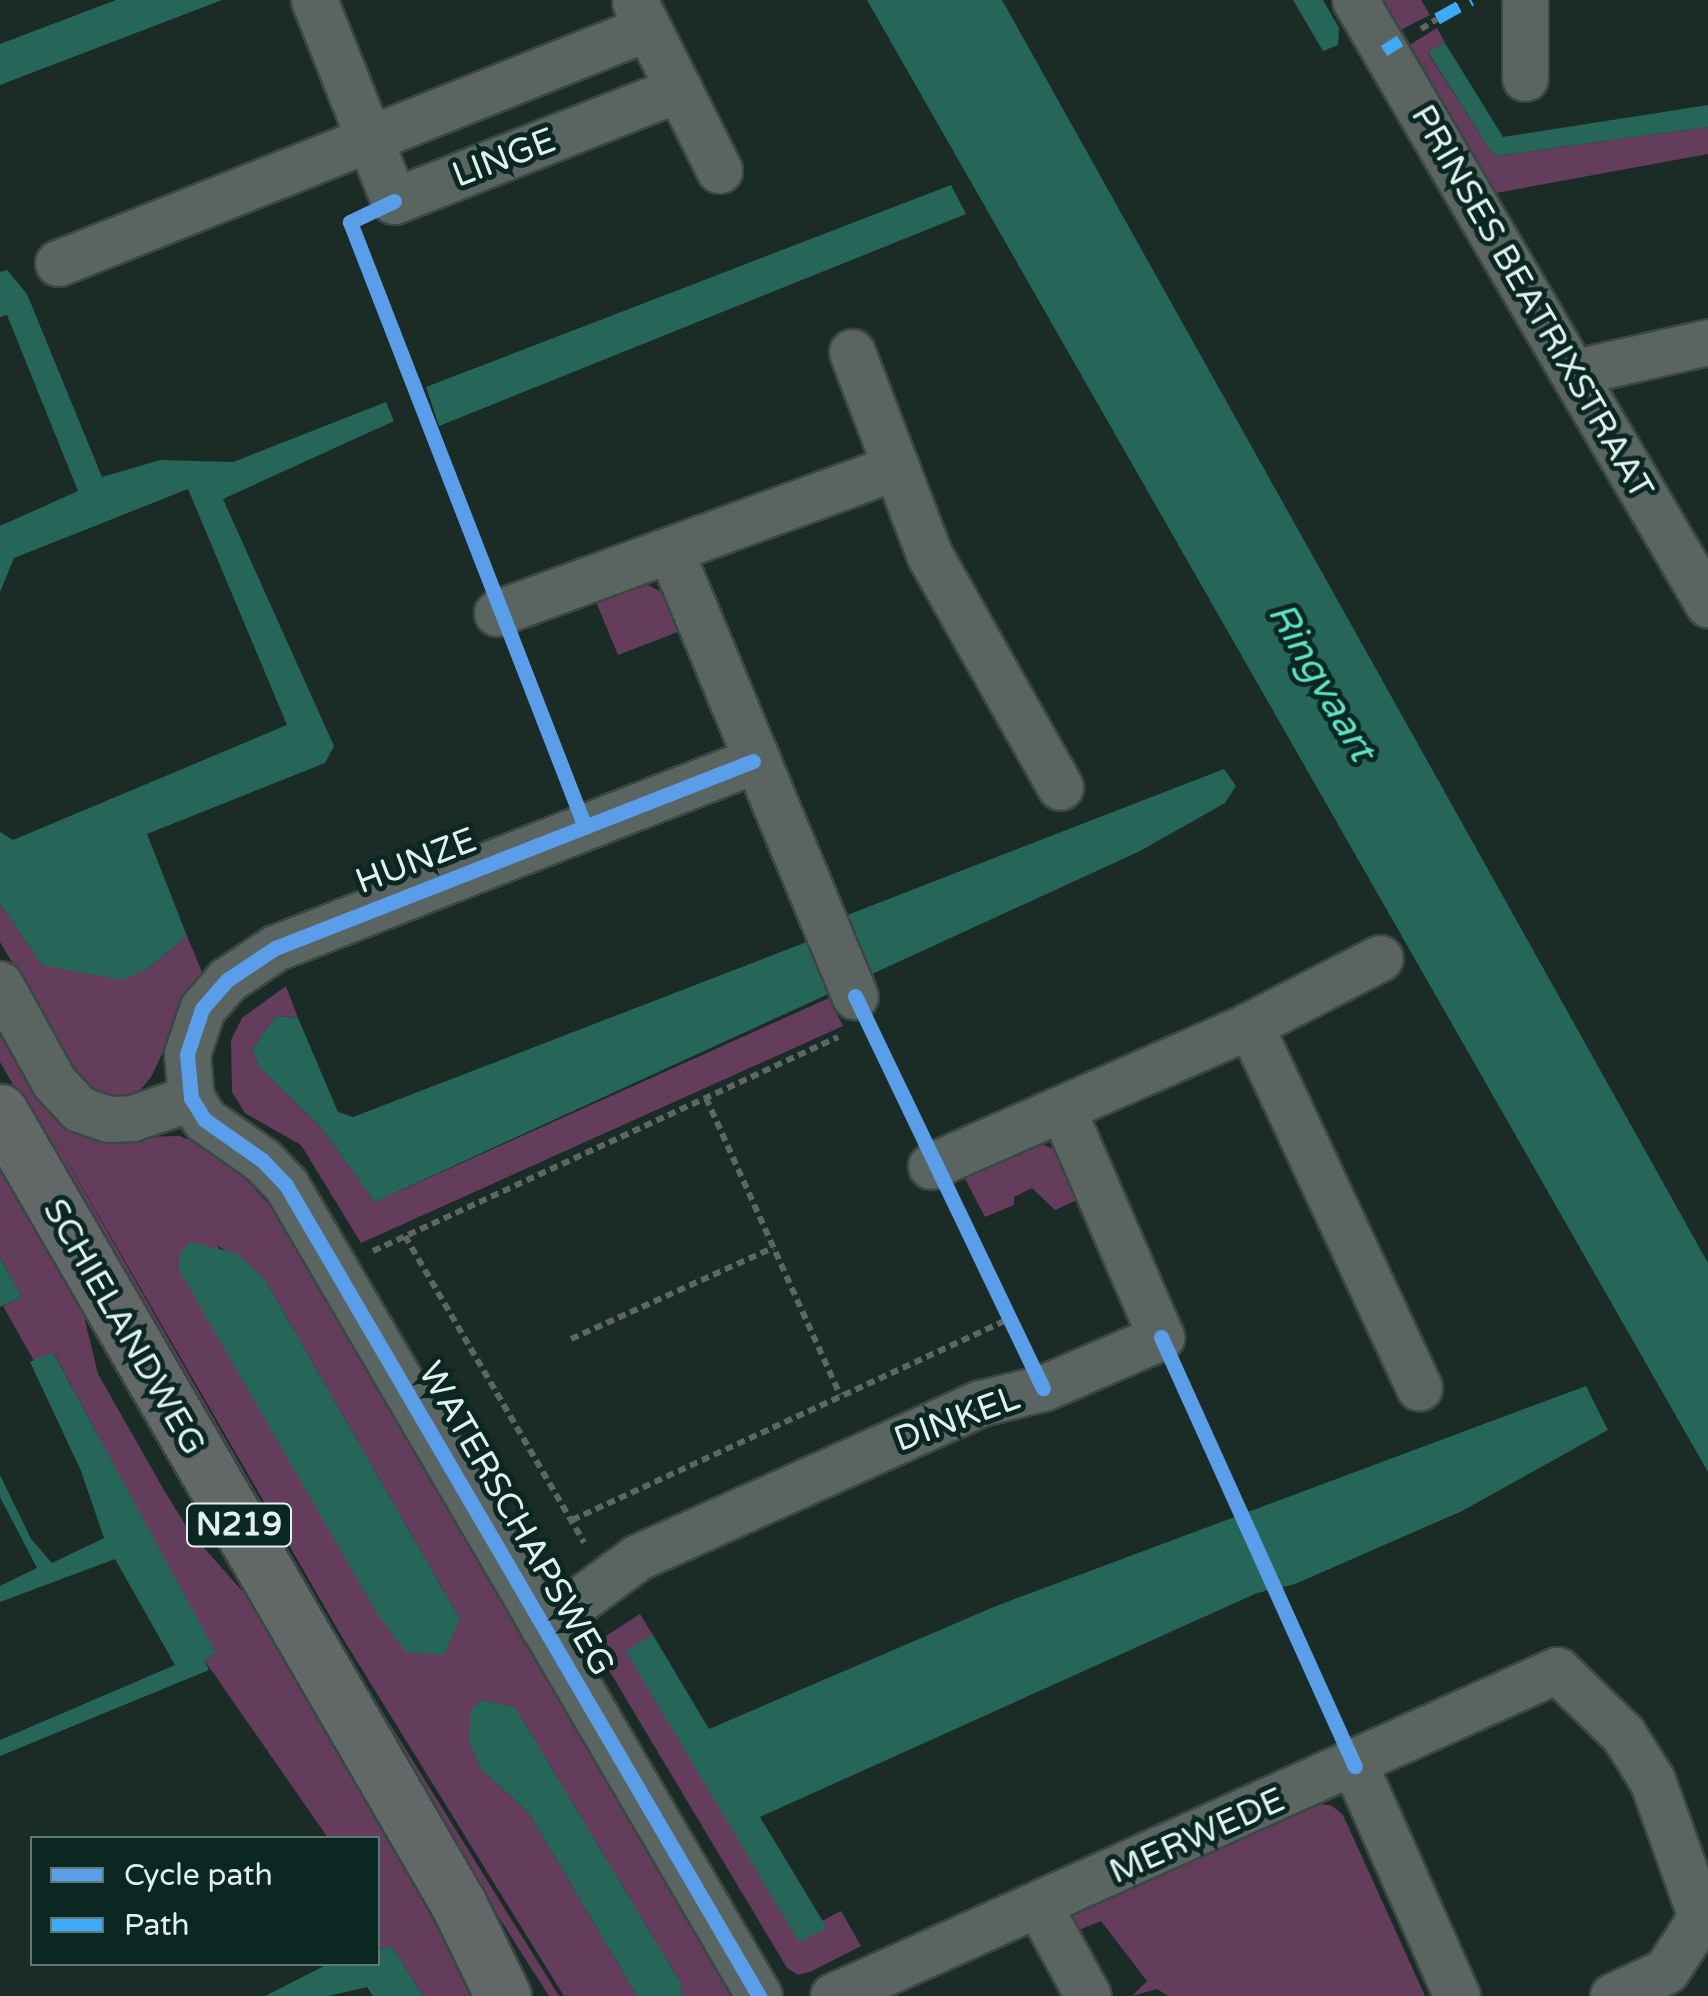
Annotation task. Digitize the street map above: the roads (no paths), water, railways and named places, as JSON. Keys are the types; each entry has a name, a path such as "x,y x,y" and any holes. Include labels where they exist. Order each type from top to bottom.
{"main road":[{"name":"SCHIELANDWEG","path":"0,1112 459,1904 503,1996"},
{"name":"SCHIELANDWEG","path":"459,1904 530,1996"}],"street":[{"name":"LINGE","path":"314,0 394,201 679,90"},
{"name":"PRINSES BEATRIXSTRAAT","path":"1355,0 1576,372 1708,604"},
{"path":"1524,0 1524,78"},
{"name":"LINGE","path":"58,263 369,138 640,14 719,170"},
{"path":"1576,372 1708,342"},
{"path":"852,352 930,556 1060,787"},
{"path":"498,612 896,467"},
{"path":"670,550 753,762 861,1010"},
{"name":"HUNZE","path":"191,1098 187,1054 202,1009 227,980 276,948 753,762"},
{"path":"931,1166 1250,1025 1380,958"},
{"path":"0,984 54,1082 79,1110 108,1119 132,1118 191,1098"},
{"path":"1250,1025 1419,1386"},
{"name":"WATERSCHAPSWEG","path":"191,1098 205,1120 262,1160 286,1185 760,1996"},
{"name":"DINKEL","path":"544,1627 638,1556 981,1403 1043,1388 1161,1337 1064,1110"},
{"name":"MERWEDE","path":"833,1996 1355,1766 1557,1670 1623,1734 1652,1780 1704,1919 1666,1971 1613,1996"},
{"path":"1355,1766 1457,1996"},
{"path":"1039,1906 1088,1996"}],"water":[{"path":"116,0 222,0 0,85 0,44"},
{"name":"Ringvaart","path":"867,0 1002,0 1708,1263 1708,1472"},
{"path":"1293,0 1323,0 1339,28 1338,45 1323,51"},
{"path":"1445,43 1503,137 1708,105 1708,127 1494,156 1428,52"},
{"path":"951,185 966,214 439,426 426,387"},
{"path":"7,270 27,294 102,477 160,460 233,462 386,402 394,421 223,499 334,746 325,763 147,834 187,936 147,969 122,980 42,965 0,903 0,832 13,840 287,725 188,489 14,558 0,592 0,526 78,491 7,315 0,317 0,272"},
{"path":"1224,769 1236,786 1225,803 1140,851 375,1202 319,1125 259,1067 252,1049 276,1016 298,1018 338,1112 353,1117 804,943 837,919"},
{"path":"190,1242 236,1253 264,1278 460,1619 444,1655 406,1652 378,1615 179,1270 179,1254"},
{"path":"0,1257 22,1297 0,1307"},
{"path":"53,1352 216,1653 205,1661 209,1670 0,1756 0,1740 175,1665 115,1559 0,1602 0,1586 37,1568 0,1497 0,1475 31,1539 52,1563 104,1538 81,1471 30,1362"},
{"path":"1586,1386 1608,1430 1462,1511 1295,1584 1257,1593 760,1817 827,1928 799,1942 626,1651 653,1635 709,1729 996,1606"},
{"path":"483,1700 515,1707 681,1983 682,1996 637,1996 529,1813 481,1769 469,1740 471,1709"},
{"path":"393,1947 423,1996 373,1996 367,1987 328,1996 265,1996 324,1966 380,1966 380,1949"}]}
